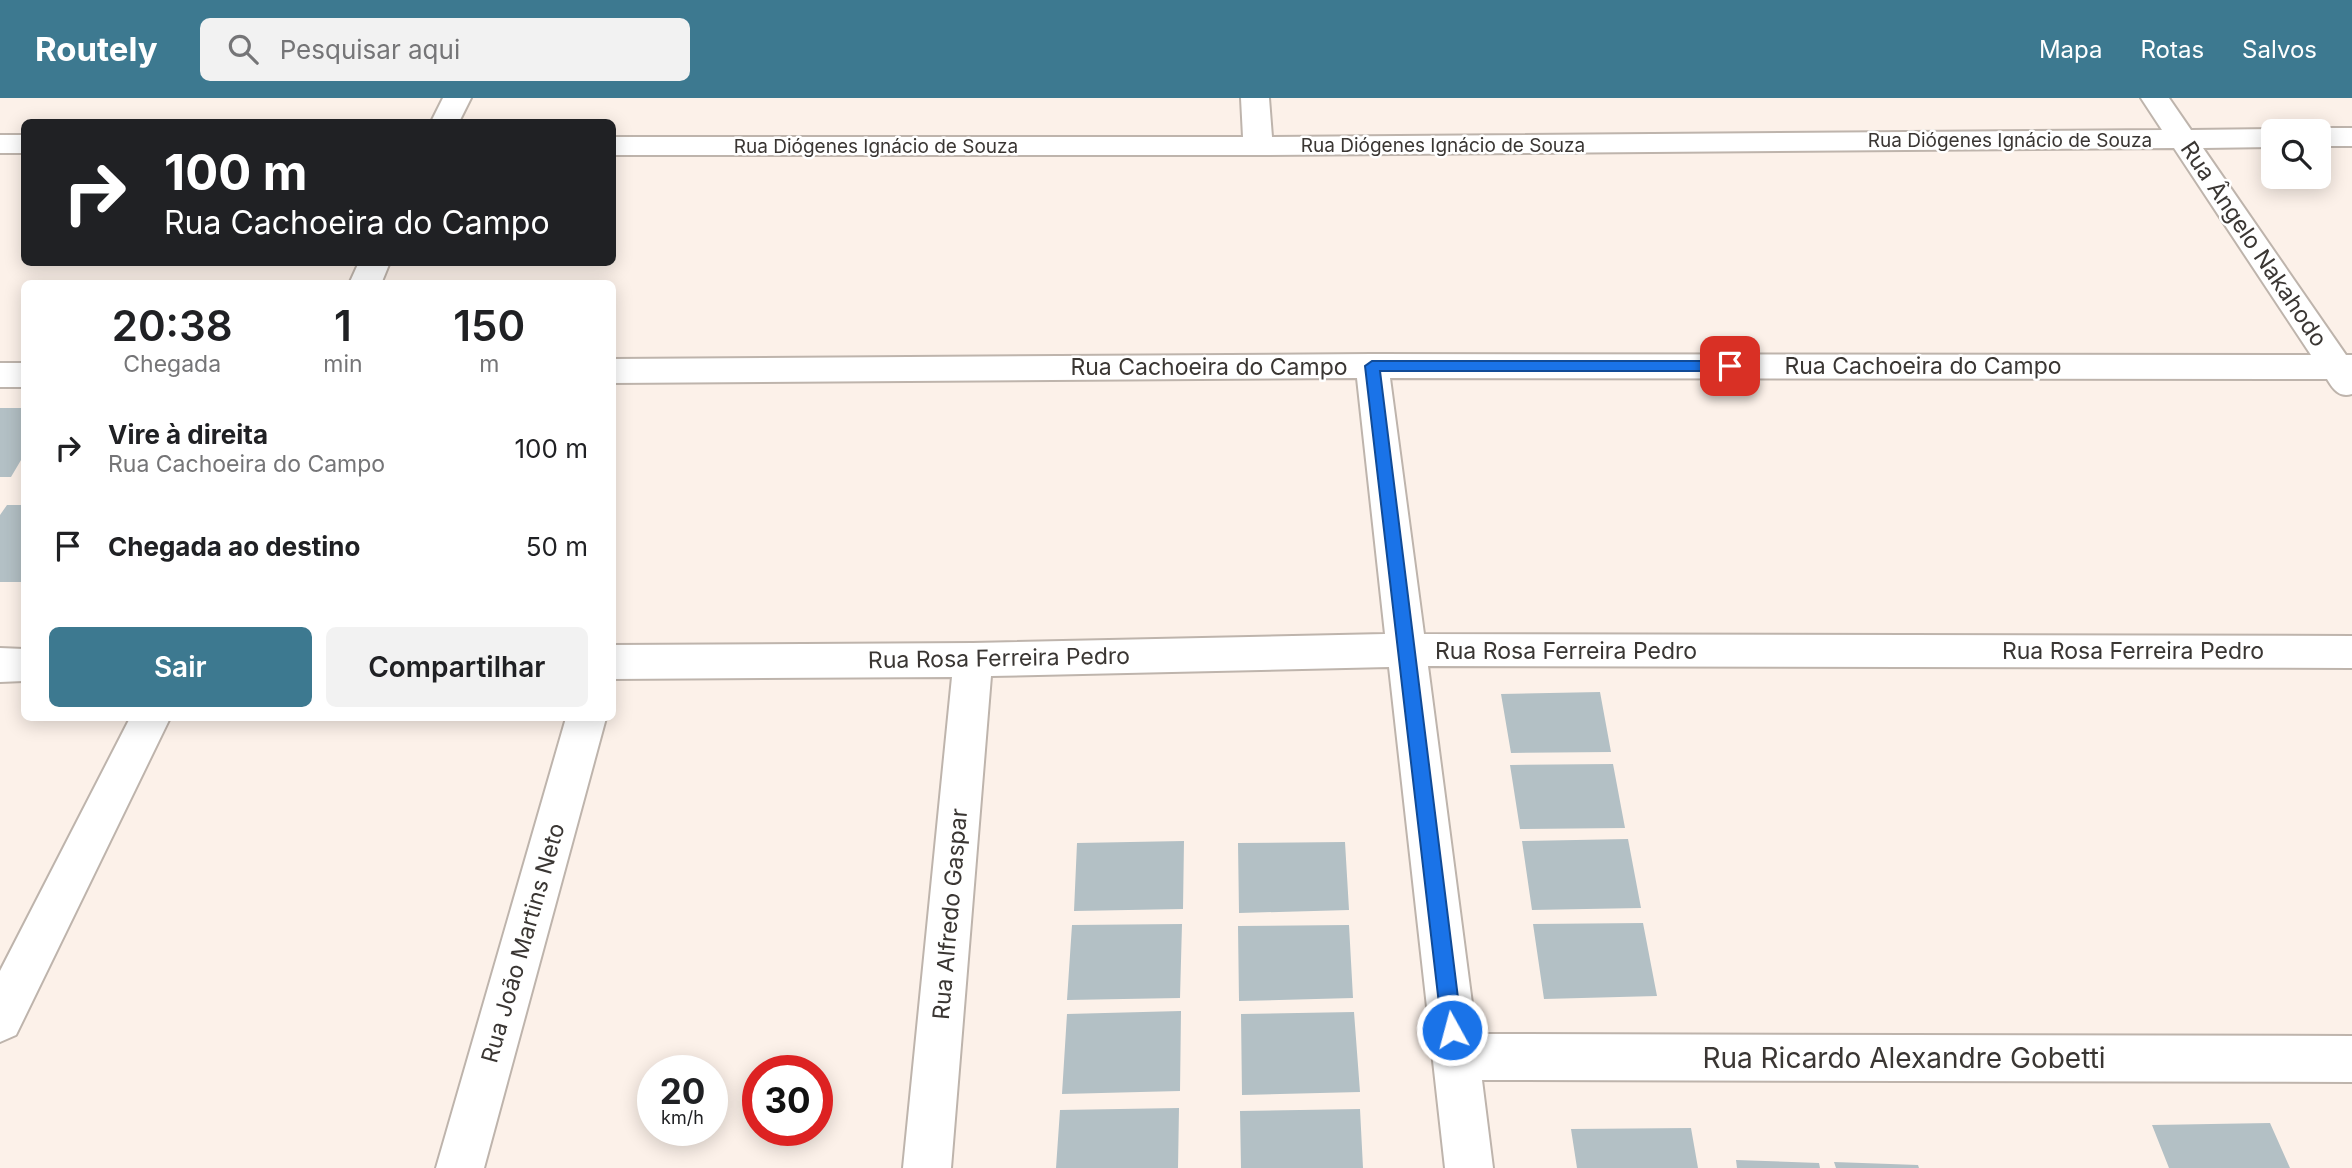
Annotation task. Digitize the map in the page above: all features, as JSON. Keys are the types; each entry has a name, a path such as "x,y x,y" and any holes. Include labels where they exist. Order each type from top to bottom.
{"street":[{"path":"446,119 457,98"},
{"path":"1255,98 1258,146"},
{"name":"Rua Ângelo Nakahodo","path":"2155,98 2347,375"},
{"path":"2331,137 2352,137"},
{"name":"Rua Diógenes Ignácio de Souza","path":"616,146 1258,146 2261,138"},
{"path":"0,144 21,144"},
{"path":"1372,366 1469,1168"},
{"name":"Rua Cachoeira do Campo","path":"616,370 1372,366 2347,375"},
{"path":"0,375 21,374"},
{"name":"Rua Rosa Ferreira Pedro","path":"616,662 972,660 1406,650 2352,652"},
{"name":"Rua Alfredo Gaspar","path":"927,1168 972,660"},
{"path":"0,665 21,665"},
{"path":"0,1019 149,721"},
{"name":"Rua João Martins Neto","path":"460,1168 585,721"},
{"name":"Rua Ricardo Alexandre Gobetti","path":"1455,1057 2348,1068"}],"building":[{"path":"0,408 21,408 21,460 11,477 0,477"},
{"path":"7,505 21,505 21,582 0,582 0,515"},
{"path":"1600,692 1611,752 1511,753 1501,694"},
{"path":"1613,764 1625,828 1520,829 1510,765"},
{"path":"1628,839 1641,908 1532,910 1522,841"},
{"path":"1184,841 1183,909 1074,911 1077,843"},
{"path":"1345,842 1349,910 1239,913 1238,843"},
{"path":"1643,923 1657,996 1544,999 1533,924"},
{"path":"1182,924 1180,998 1067,1000 1072,925"},
{"path":"1349,925 1353,998 1239,1001 1238,926"},
{"path":"1181,1011 1180,1091 1062,1094 1067,1014"},
{"path":"1354,1012 1360,1092 1242,1095 1241,1014"},
{"path":"1179,1108 1178,1168 1056,1168 1060,1110"},
{"path":"1360,1109 1363,1168 1241,1168 1240,1111"},
{"path":"2270,1123 2290,1168 2169,1168 2152,1125"},
{"path":"1691,1128 1698,1168 1577,1168 1571,1129"},
{"path":"1736,1160 1819,1163 1820,1168 1737,1168"},
{"path":"1834,1162 1918,1165 1919,1168 1836,1168"}],"route":[{"path":"1452,1030 1372,366 1730,366"}]}
